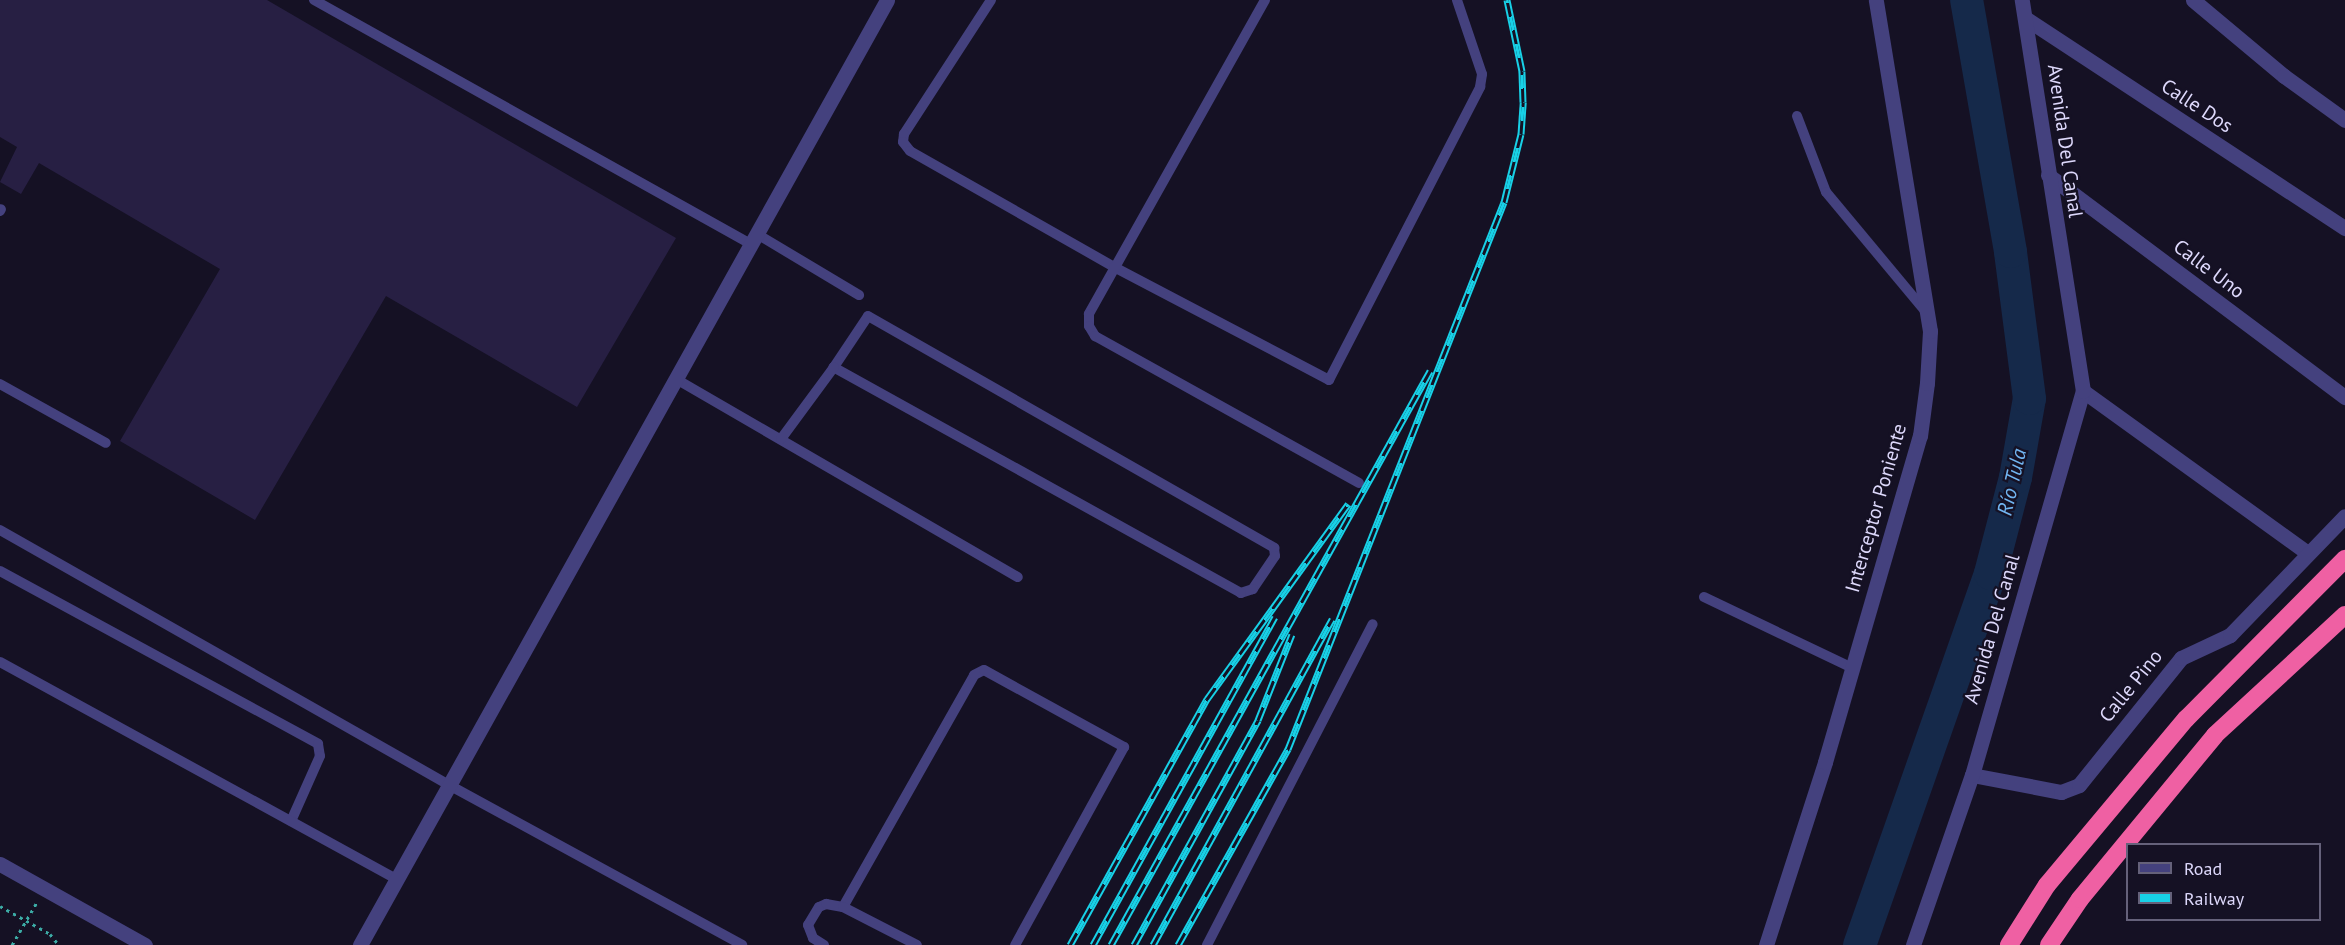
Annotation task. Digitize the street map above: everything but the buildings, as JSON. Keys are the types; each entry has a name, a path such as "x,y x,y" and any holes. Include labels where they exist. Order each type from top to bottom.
{"highway":[{"path":"2009,945 2047,885 2186,719 2345,559"},
{"path":"2126,843 2215,735 2345,615"},
{"path":"2049,945 2080,899 2126,843"}],"street":[{"path":"360,945 887,0"},
{"name":"Interceptor Poniente","path":"1766,945 1852,668 1920,436 1929,352 1926,312 1876,0"},
{"name":"Avenida Del Canal","path":"1913,945 1972,775 2083,391 2022,0"},
{"path":"2193,0 2284,76 2345,120"},
{"name":"Calle Dos","path":"2025,18 2345,228"},
{"name":"Calle Uno","path":"2048,175 2345,397"},
{"path":"2083,391 2306,552"},
{"name":"Calle Pino","path":"1972,775 2061,792 2079,784 2181,658 2230,635 2306,552 2332,532 2345,516"},
{"path":"0,864 145,945"}],"lane":[{"path":"314,0 859,295"},
{"path":"991,0 904,134 903,142 910,151 1114,267 1329,380 1480,87 1482,74 1457,0"},
{"path":"1265,0 1114,267 1089,314 1089,326 1095,336 1359,483"},
{"path":"1797,116 1826,192 1926,312"},
{"path":"781,439 834,367 864,319 874,317 1274,548 1275,556 1252,589 1241,594 834,367"},
{"path":"676,379 1018,577"},
{"path":"0,384 106,443"},
{"path":"0,530 449,785 742,945"},
{"path":"0,571 318,744 320,756 291,821"},
{"path":"1704,597 1852,668"},
{"path":"1207,945 1373,624"},
{"path":"0,662 396,879"},
{"path":"843,908 974,675 984,670 1124,747 1015,945"},
{"path":"824,945 809,932 812,915 826,904 843,908 917,945"}],"path":[{"path":"12,945 45,889"},
{"path":"0,906 50,934 59,945"}],"waterway":[{"name":"Río Tula","path":"1859,945 1990,573 2015,477 2029,398 2010,251 1966,0"}],"railway":[{"path":"1178,945 1288,749 1504,202 1521,134 1523,102 1522,71 1507,0"},
{"path":"1111,945 1430,371"},
{"path":"1070,945 1207,699 1348,504"},
{"path":"1093,945 1275,617"},
{"path":"1153,945 1332,619"},
{"path":"1134,945 1258,720 1292,634"}]}
